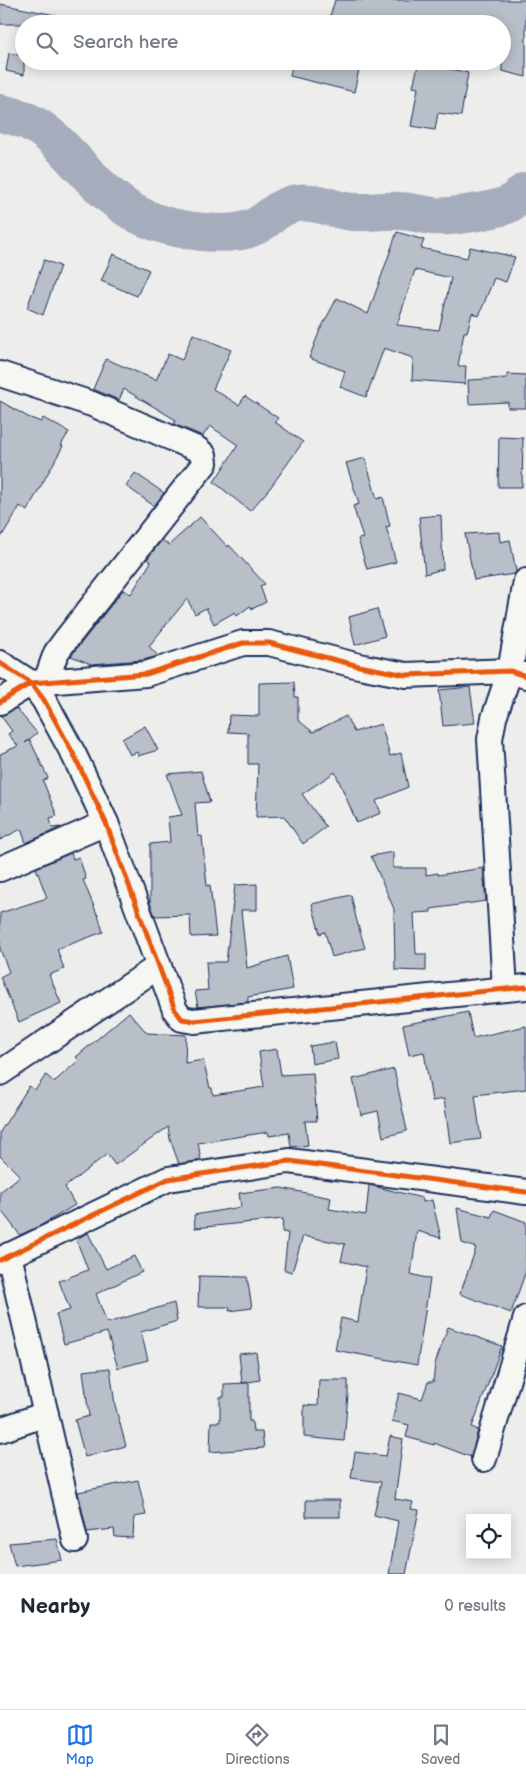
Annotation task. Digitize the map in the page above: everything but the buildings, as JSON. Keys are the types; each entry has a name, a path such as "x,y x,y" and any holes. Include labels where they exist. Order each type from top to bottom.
{"street":[{"path":"0,374 92,404 198,449 204,455 205,463 64,642 39,682 44,700 106,823 175,1010 182,1019 194,1021 516,988 490,739 494,718 518,674 526,581"},
{"path":"0,702 39,682 146,674 244,643 269,643 359,666 406,675 518,674"},
{"path":"0,662 39,682"},
{"path":"0,870 106,823"},
{"path":"0,1073 159,966"},
{"path":"75,1540 46,1414 4,1258 168,1179 289,1161 526,1192"},
{"path":"484,1459 526,1318"},
{"path":"0,1430 46,1414"}],"waterway":[{"path":"0,113 22,119 43,130 63,147 102,188 127,208 156,222 200,232 216,233 245,230 262,223 285,207 305,202 354,212 393,211 440,216 489,210 507,205 526,191"}],"cycle path":[{"path":"0,702 31,683 146,674 243,643 269,643 359,666 406,675 510,671 526,676"},
{"path":"0,663 31,683 44,700 74,755 106,823 175,1010 182,1019 194,1021 526,987"},
{"path":"0,1260 168,1179 289,1161 526,1192"}]}
